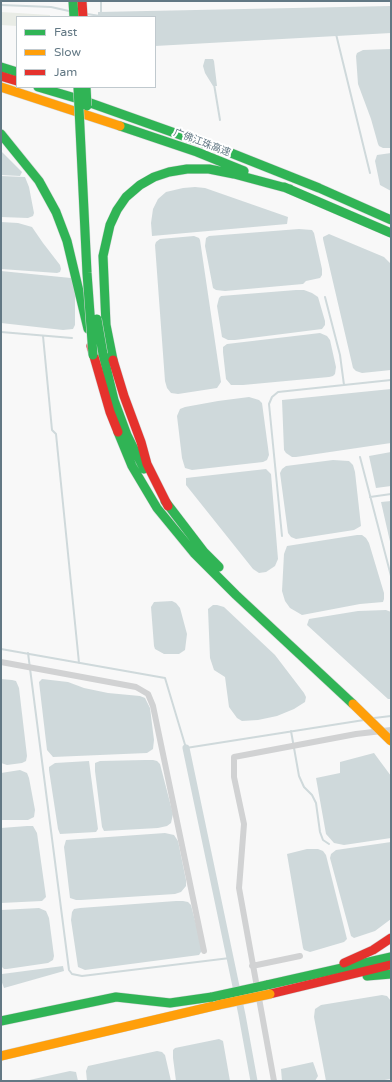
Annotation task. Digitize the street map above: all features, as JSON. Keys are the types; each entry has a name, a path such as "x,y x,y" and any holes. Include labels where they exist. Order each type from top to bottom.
{"highway":[{"path":"73,1 74,16"},
{"path":"82,1 83,16"},
{"path":"1,67 16,72"},
{"path":"1,76 16,81"},
{"name":"广佛江珠高速","path":"1,87 189,149 290,189 391,234"},
{"name":"广佛江珠高速","path":"41,88 82,100 230,153 312,185 391,220"},
{"path":"56,88 82,100"},
{"path":"78,88 87,273 102,354"},
{"path":"86,88 94,286 97,322 110,412 132,466 158,508 194,553 236,595 356,703 391,731"},
{"path":"1,134 39,181 56,212 67,241 102,354 114,400 127,436 143,467 168,506 204,552 356,703 391,741"},
{"path":"102,354 104,303 103,256 106,240 110,225 117,210 126,198 140,185 154,177 169,172 187,169 209,169 290,189"},
{"path":"317,974 373,950 391,938"},
{"path":"1,1056 218,1005 317,974 391,957"},
{"path":"339,978 391,964"},
{"path":"1,1021 116,997 170,1003 192,1001 339,978 391,974"}],"street":[{"path":"1,662 136,687 148,694 153,706 204,951"},
{"path":"274,1081 239,888 244,824 234,777 234,757 356,734 391,731"},
{"path":"252,966 300,956"}],"shaded area":[{"path":"391,6 391,33 156,46 156,16 98,16 98,12"},
{"path":"1,12 50,15 16,16 16,26 1,25"},
{"path":"391,49 391,148 383,148 378,144 371,119 358,84 356,56 357,53 363,50"},
{"path":"205,59 213,59 214,61 217,86 213,86 205,73 203,66"},
{"path":"1,151 22,172 20,176 1,175"},
{"path":"391,153 391,191 380,185 375,161 377,155"},
{"path":"1,176 25,177 29,187 34,213 33,216 28,218 1,217"},
{"path":"195,187 205,188 288,217 287,224 152,236 151,223 153,209 158,199 166,192"},
{"path":"1,222 18,223 32,227 60,265 60,272 1,269"},
{"path":"299,229 312,230 314,233 322,269 322,275 320,278 306,281 303,284 225,291 216,290 213,288 205,246 206,238 209,236"},
{"path":"329,234 384,257 391,264 391,370 362,373 353,368 323,239 323,237"},
{"path":"194,236 200,240 221,382 217,388 178,394 171,393 167,388 165,381 155,245 160,239"},
{"path":"1,271 71,278 75,284 75,325 73,329 63,330 1,323"},
{"path":"304,290 318,297 325,321 325,325 322,329 235,340 228,340 222,337 217,306 221,296"},
{"path":"320,333 327,336 330,340 336,367 335,374 333,376 243,385 231,385 226,379 223,347 227,344"},
{"path":"391,389 391,443 296,457 292,457 284,450 282,400"},
{"path":"249,397 259,400 262,403 269,455 267,460 263,462 192,470 185,468 182,458 177,416 180,409 218,401"},
{"path":"391,452 391,486 376,488 369,456"},
{"path":"333,460 349,461 353,465 361,526 354,530 296,539 291,537 288,533 280,473 282,469 286,466"},
{"path":"266,469 271,474 278,559 275,566 266,572 259,573 253,569 186,485 186,478"},
{"path":"391,501 391,546 381,502"},
{"path":"362,535 369,543 384,593 383,602 360,604 302,615 290,608 285,601 282,591 284,554 287,546"},
{"path":"172,601 180,608 187,634 185,650 179,654 164,654 155,649 154,646 151,607 154,602"},
{"path":"213,605 224,607 275,655 304,693 306,697 305,702 294,709 277,716 258,720 242,721 237,718 229,707 225,677 214,670 210,658 208,609"},
{"path":"386,610 391,612 391,699 388,699 307,625 309,619 358,611"},
{"path":"1,679 16,681 19,688 27,756 26,761 22,763 7,765 1,763"},
{"path":"42,679 68,682 84,688 108,693 140,696 145,698 150,708 154,740 153,749 147,753 53,757 47,750 39,682"},
{"path":"374,753 391,776 391,838 344,845 334,843 326,834 316,778 340,773 340,762"},
{"path":"153,760 160,764 173,814 171,823 167,826 158,828 104,831 102,827 95,763 100,761"},
{"path":"89,761 98,829 96,832 60,834 49,767 55,763"},
{"path":"20,770 27,773 29,778 35,810 34,817 28,820 1,820 1,773"},
{"path":"33,826 37,833 46,897 42,901 1,903 1,828"},
{"path":"165,833 174,835 178,841 186,880 186,886 181,892 175,894 81,900 70,898 64,847 66,840"},
{"path":"391,842 391,919 375,931 354,938 351,936 330,858 331,854 336,850"},
{"path":"307,849 318,849 323,851 326,855 347,939 344,942 310,952 304,950 303,948 287,854"},
{"path":"176,901 188,902 191,905 202,948 199,955 85,970 78,967 71,920 74,909"},
{"path":"39,908 46,911 49,918 54,956 53,960 48,963 4,969 1,966 1,910"},
{"path":"63,966 64,971 4,988 1,980 2,974"},
{"path":"382,995 387,996 391,1001 391,1079 378,1081 326,1081 314,1017 315,1009 321,1005"},
{"path":"219,1039 223,1041 230,1081 176,1081 173,1058 173,1050 175,1048"},
{"path":"157,1051 162,1052 165,1055 171,1081 87,1081 86,1071 88,1066"},
{"path":"313,1062 318,1076 315,1081 282,1081 281,1069"},
{"path":"70,1071 76,1072 78,1081 25,1081"}],"waterway":[{"path":"101,1 101,14"},
{"path":"1,5 51,7 69,11"},
{"path":"87,14 100,16"},
{"path":"336,34 370,173"},
{"path":"214,84 220,120"},
{"path":"325,297 340,355 344,385"},
{"path":"1,332 72,338"},
{"path":"43,336 52,430 56,434 79,663"},
{"path":"282,536 269,404 272,397 278,392 391,380"},
{"path":"360,457 391,576"},
{"path":"370,497 391,494"},
{"path":"1,649 165,678 186,748 364,720"},
{"path":"28,653 69,970 72,974 82,976 230,958"},
{"path":"374,718 391,716"},
{"path":"291,731 299,776 304,787 312,795 316,803 320,832 323,840 329,844"},
{"path":"186,748 242,1015 254,1081"}],"traffic: fast":[{"path":"73,1 74,16"},
{"path":"1,67 16,72"},
{"path":"41,88 82,100 231,153 319,188 391,220"},
{"path":"78,88 87,273 93,355"},
{"path":"86,88 87,106"},
{"path":"120,126 197,152 244,171"},
{"path":"1,134 39,181 56,212 67,241 88,329"},
{"path":"113,360 106,325 103,256 110,225 117,210 126,197 140,185 154,177 169,172 187,169 209,169 290,189"},
{"path":"284,187 391,233"},
{"path":"97,319 103,354"},
{"path":"103,354 114,400 127,435 144,469"},
{"path":"118,432 132,466 157,508 194,553 236,595 353,704"},
{"path":"165,501 204,552 219,567"},
{"path":"267,985 391,957"},
{"path":"367,976 391,974"},
{"path":"212,997 267,985"},
{"path":"1,1021 116,997 170,1003 212,997"}],"traffic: slow":[{"path":"1,87 120,126"},
{"path":"353,704 391,741"},
{"path":"218,1005 270,994"},
{"path":"1,1056 218,1005"}],"traffic: jam":[{"path":"82,1 83,16"},
{"path":"1,76 16,81"},
{"path":"91,346 110,412 118,432"},
{"path":"113,360 147,464 168,506"},
{"path":"344,963 373,950 391,938"},
{"path":"270,994 390,965"}]}
